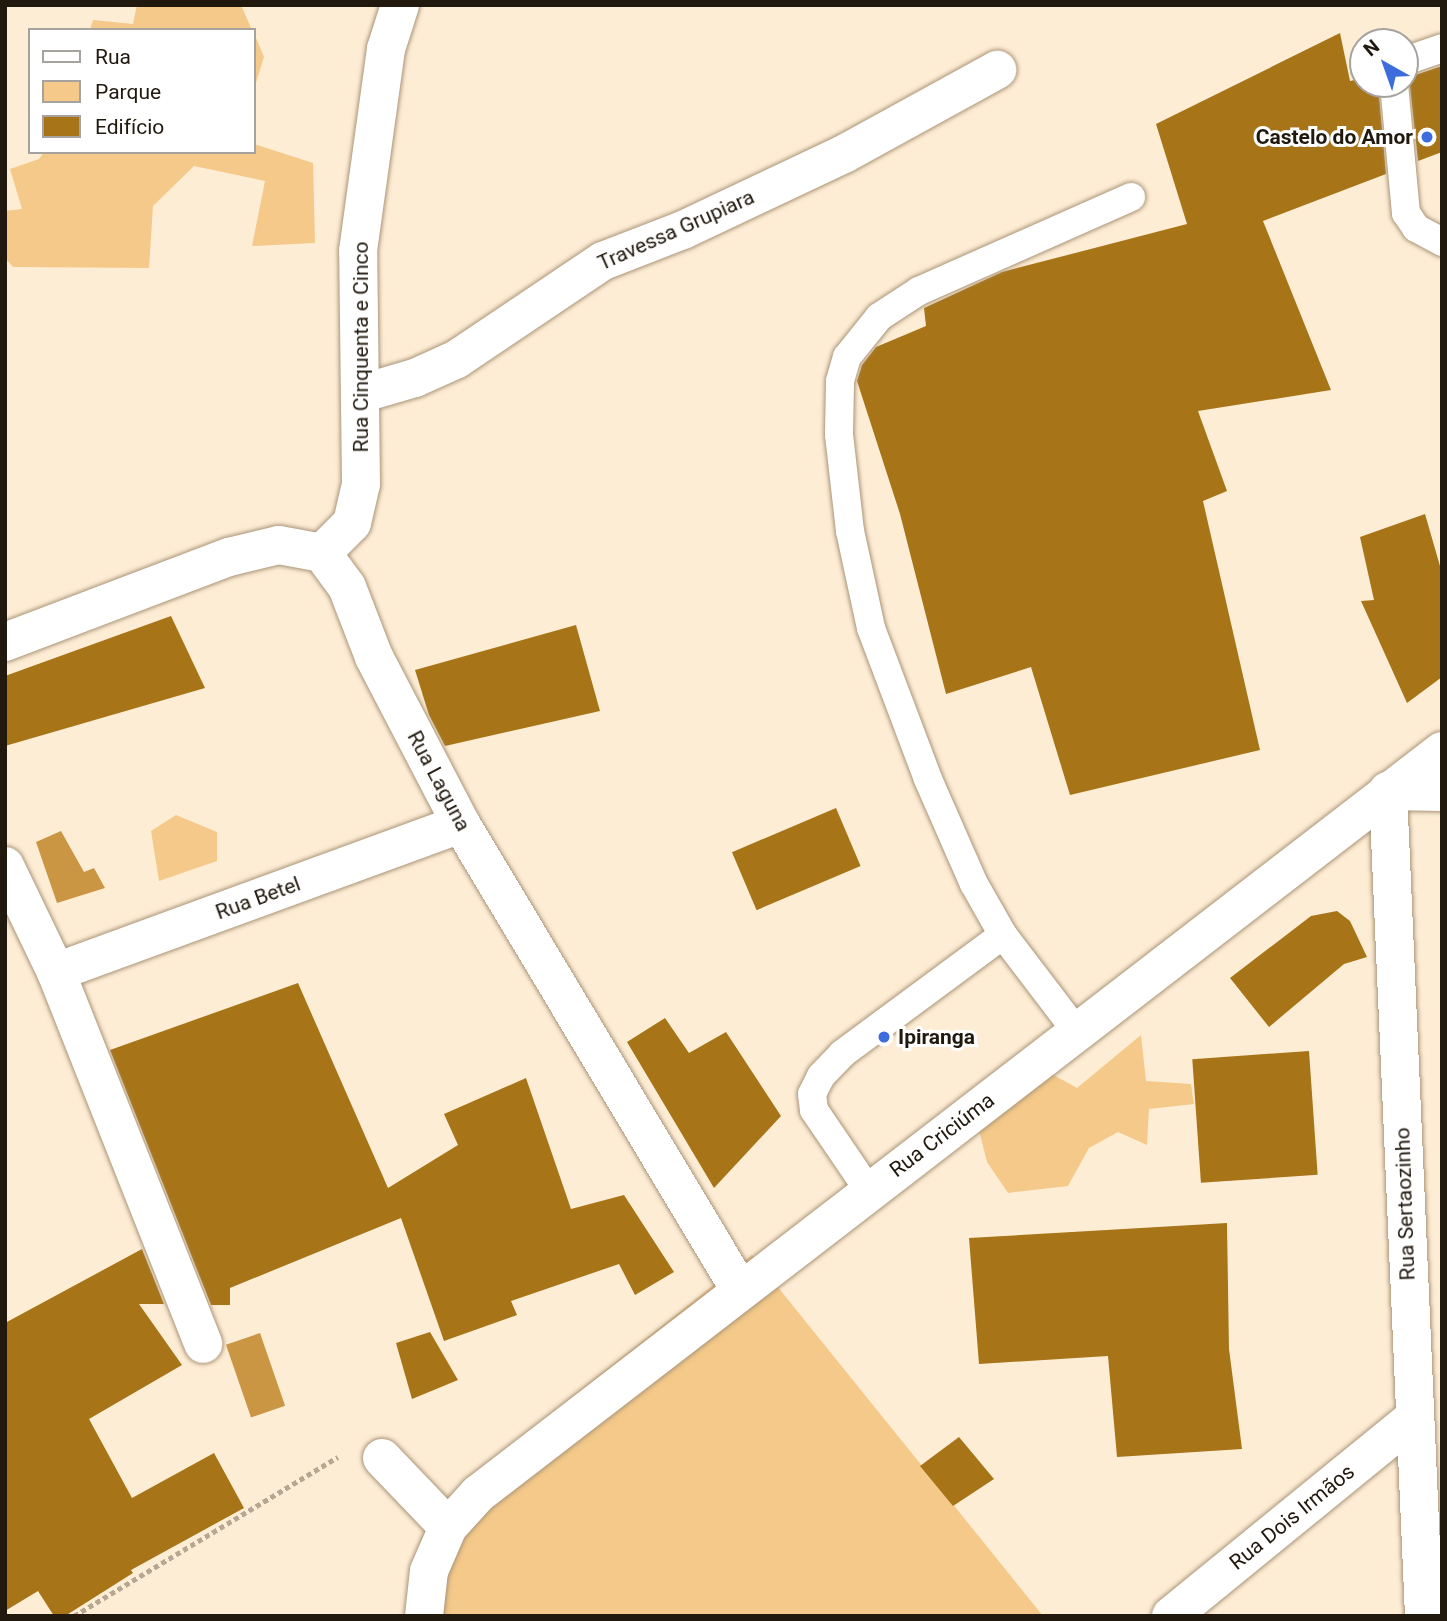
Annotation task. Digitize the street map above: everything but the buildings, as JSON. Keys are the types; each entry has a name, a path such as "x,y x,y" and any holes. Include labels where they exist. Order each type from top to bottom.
{"street":[{"name":"Rua Cinquenta e Cinco","path":"322,553 352,523 360,484 358,250 386,49 400,5"},
{"name":"Travessa Grupiara","path":"360,394 415,378 457,359 603,261 684,230 844,154 997,70"},
{"path":"5,642 229,557 279,545 322,553"},
{"name":"Rua Laguna","path":"322,553 347,587 374,657 461,824 740,1290"},
{"name":"Rua Criciúma","path":"424,1616 429,1572 448,1527 478,1494 1442,751"},
{"path":"1388,791 1442,792"},
{"name":"Rua Sertaozinho","path":"1388,791 1424,1616"},
{"name":"Rua Betel","path":"56,972 461,824"},
{"path":"5,866 56,972 203,1344"},
{"name":"Rua Dois Irmãos","path":"1171,1616 1414,1418"},
{"path":"382,1458 448,1527"}],"lane":[{"path":"1419,56 1442,48"},
{"path":"1395,98 1406,213 1416,228 1442,242"},
{"path":"1077,1032 1003,935 974,884 928,779 871,628 850,531 839,435 840,382 847,358 879,317 919,291 1131,197"},
{"path":"869,1191 814,1110 812,1094 821,1076 842,1055 1003,935"}],"path":[{"path":"74,1616 363,1442 382,1458"}],"green space":[{"path":"137,5 241,5 251,28 91,28 93,20 133,24"},
{"path":"256,38 264,57 256,83"},
{"path":"256,145 313,163 315,243 252,246 265,181 194,166 153,206 149,268 13,267 5,258 5,211 22,209 10,169 39,159 43,154 256,154"},
{"path":"176,815 217,832 217,861 159,881 151,831"},
{"path":"1141,1035 1146,1081 1191,1084 1194,1104 1149,1109 1147,1145 1118,1132 1089,1148 1068,1186 1008,1193 987,1162 978,1126 1043,1069 1077,1088"},
{"path":"752,1255 1043,1616 422,1616 421,1538 470,1477"}],"shaded area":[{"path":"61,831 84,872 94,868 105,888 57,903 36,842"},
{"path":"260,1333 285,1406 251,1418 226,1345"}],"place":[{"name":"Castelo do Amor","path":"1427,137"},
{"name":"Ipiranga","path":"884,1037"}]}
